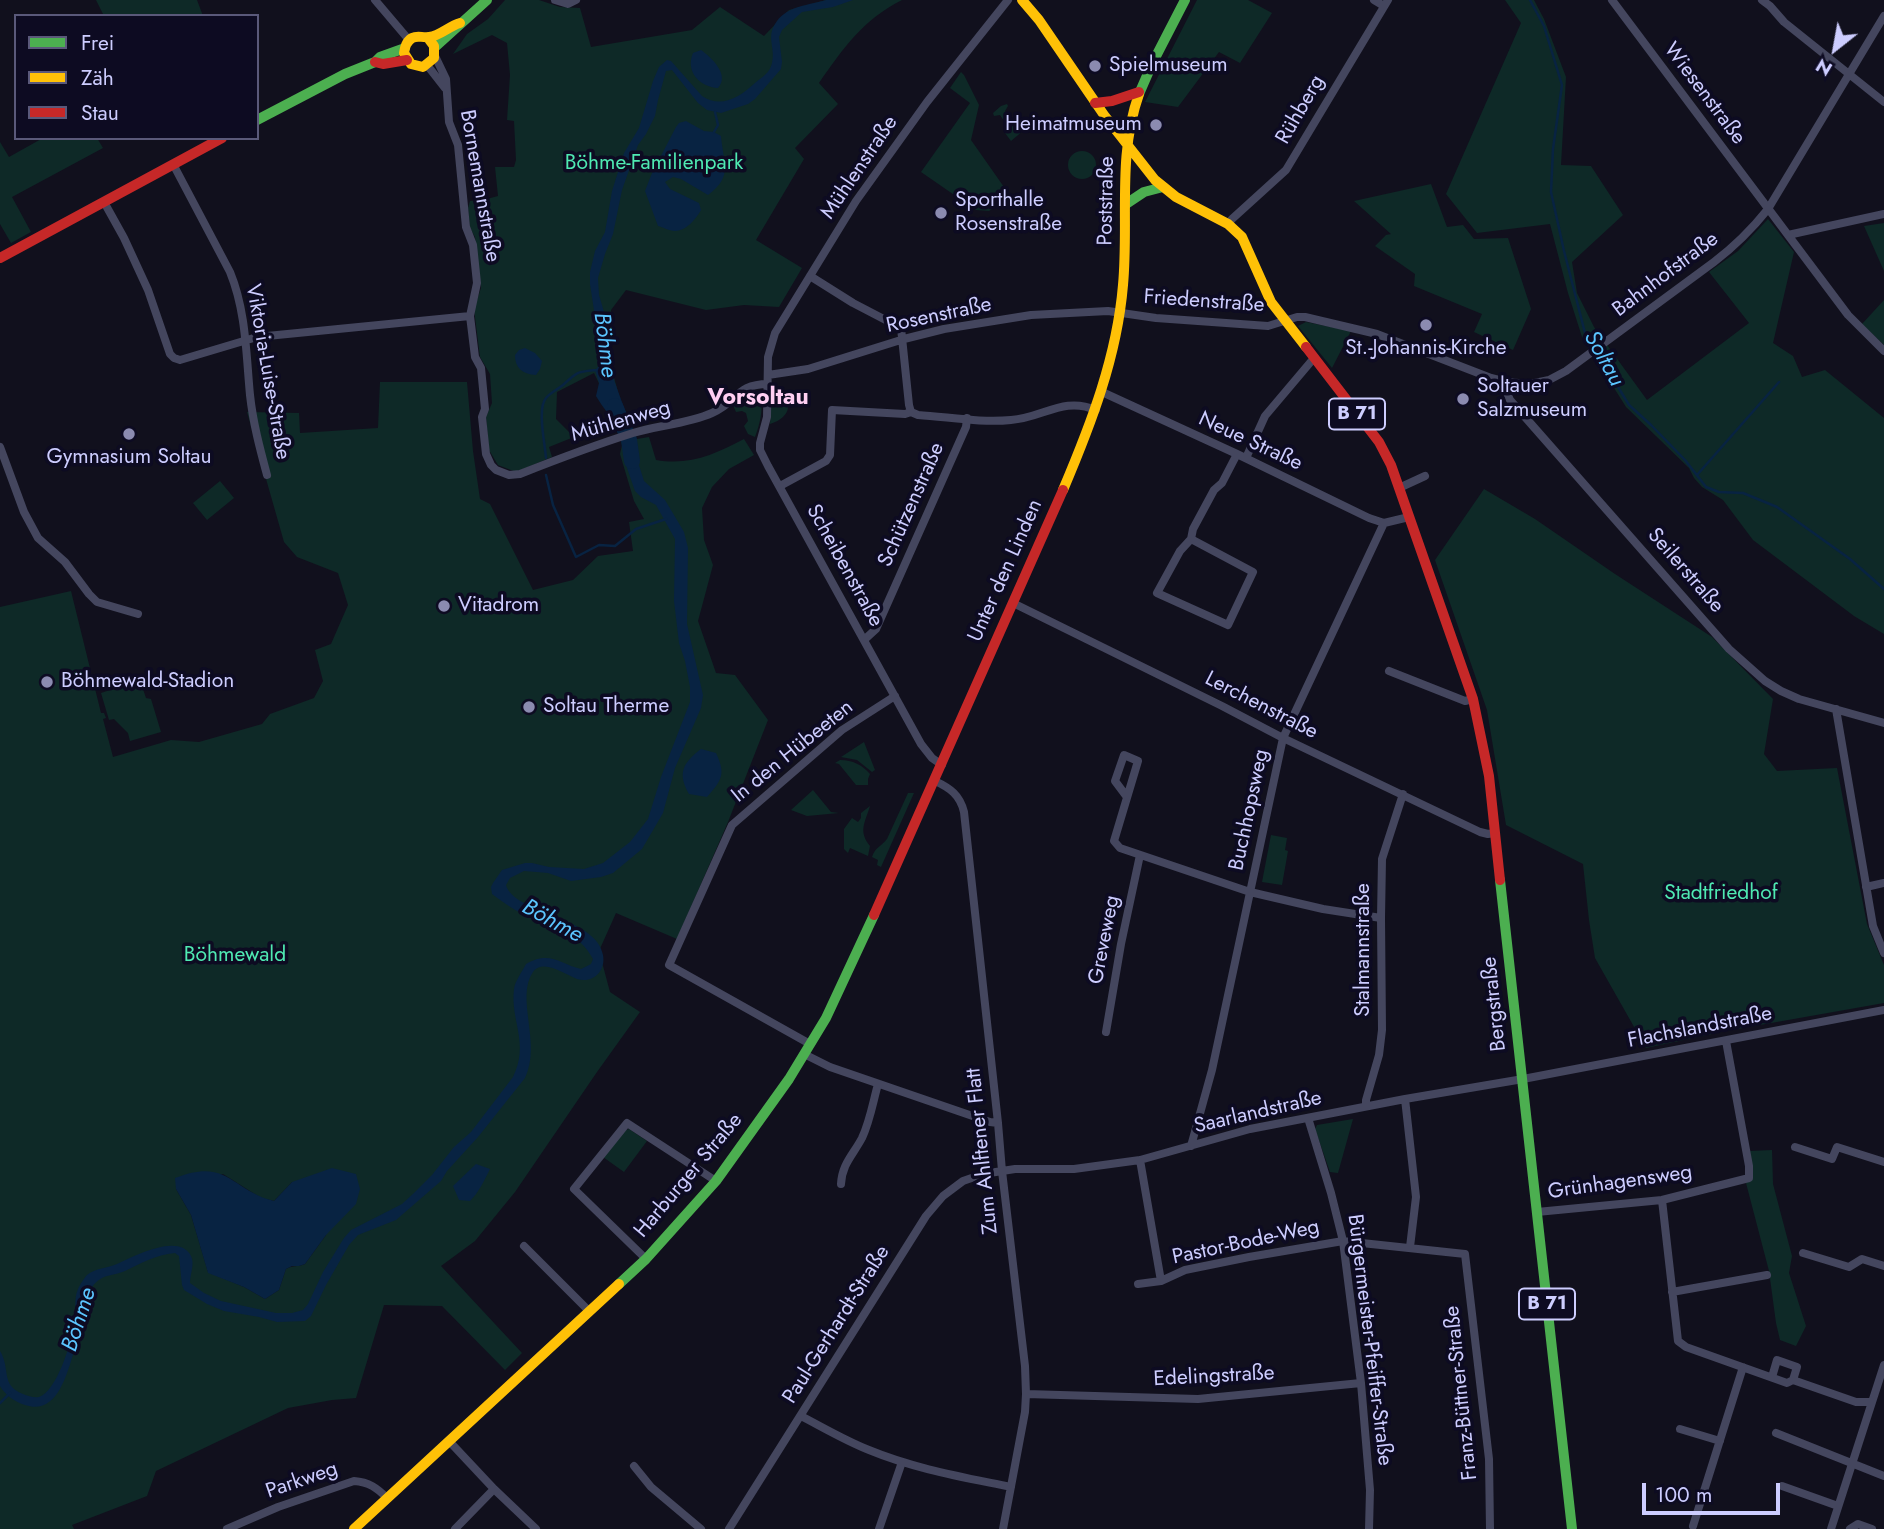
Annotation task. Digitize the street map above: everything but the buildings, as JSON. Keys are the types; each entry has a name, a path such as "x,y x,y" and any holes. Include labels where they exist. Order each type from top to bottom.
{"main road":[{"path":"407,44 405,57 408,61 419,67 427,65 432,47 450,35 487,0"},
{"name":"Poststraße","path":"1022,0 1040,20 1127,146 1124,286 1114,346 1102,392"},
{"path":"1127,146 1139,92 1185,0"},
{"path":"259,119 345,74 375,62 418,36 432,47"},
{"path":"375,62 383,64 408,61"},
{"path":"1095,103 1112,101 1139,92"},
{"path":"0,258 218,140"},
{"name":"B 71","path":"1127,146 1163,187 1236,231 1247,244 1267,296 1286,321"},
{"path":"1126,204 1144,192 1163,187"},
{"name":"Bergstraße","path":"1286,321 1387,454 1473,699 1489,776 1572,1529"},
{"name":"Unter den Linden","path":"942,765 1075,464 1102,392"},
{"name":"Harburger Straße","path":"354,1529 646,1259 716,1181 807,1049 848,975 942,765"}],"street":[{"path":"375,0 407,44"},
{"path":"555,0 568,4 576,0"},
{"name":"Mühlenstraße","path":"768,376 769,349 775,334 856,201 920,111 1008,0"},
{"path":"1374,0 1386,3"},
{"name":"Wiesenstraße","path":"1612,0 1847,315 1884,351"},
{"path":"1762,0 1783,22 1884,103"},
{"name":"Rühberg","path":"1228,224 1286,170 1386,3"},
{"name":"Bahnhofstraße","path":"1286,321 1305,317 1377,334 1507,382 1530,384 1549,380 1611,339 1734,246 1752,228 1768,208 1884,16"},
{"name":"Bornemannstraße","path":"432,47 446,79 449,122 458,145 466,227 473,245 477,283 470,316 475,357 481,368 486,454"},
{"name":"Bornemannstraße","path":"427,65 445,88"},
{"name":"Viktoria-Luise-Straße","path":"173,164 230,272 239,299 253,413 267,475"},
{"path":"104,202 148,290 170,354 180,360 246,340 290,332 470,316"},
{"path":"1788,235 1884,214"},
{"path":"810,275 853,303 901,328 912,412"},
{"name":"Rosenstraße","path":"768,376 808,369 944,329 1031,315 1071,312 1120,313"},
{"name":"Friedenstraße","path":"1120,313 1268,326 1286,321"},
{"path":"1191,539 1253,572 1228,625 1157,593 1180,551 1191,539 1193,529 1214,490 1241,456 1265,416 1314,358"},
{"name":"Mühlenweg","path":"486,454 496,470 509,475 520,474 634,433 711,414 750,385 768,376"},
{"name":"Scheibenstraße","path":"768,376 768,412 760,450 926,752 942,765"},
{"name":"Seilerstraße","path":"1507,382 1506,390 1510,400 1729,649 1772,686 1799,699 1884,723"},
{"name":"Neue Straße","path":"1102,392 1369,519 1384,523"},
{"name":"Schützenstraße","path":"780,486 826,461 830,455 832,410 905,414 912,412 918,415 1015,420 1069,404 1096,410"},
{"name":"Schützenstraße","path":"864,640 876,629 966,427 967,418"},
{"path":"0,447 24,512 38,538 65,562 97,602 138,614"},
{"path":"1399,488 1425,476"},
{"path":"1384,523 1409,517"},
{"name":"Buchhopsweg","path":"1191,1146 1212,1070 1283,738 1384,523"},
{"name":"Lerchenstraße","path":"1013,603 1283,738 1480,832 1495,832"},
{"path":"1389,671 1465,701 1473,699"},
{"name":"In den Hübeeten","path":"807,1049 669,965 732,825 842,730 895,696"},
{"path":"1836,709 1873,926 1884,953"},
{"path":"1127,797 1115,781 1124,755 1138,761 1114,841 1120,848 1251,891 1323,909 1381,918"},
{"name":"Zum Ahlftener Flatt","path":"934,781 952,790 964,812 1025,1367 1025,1412 1003,1529"},
{"name":"Stalmannstraße","path":"1366,1107 1379,1055 1382,1030 1382,859 1403,794"},
{"name":"Greveweg","path":"1106,1032 1140,855"},
{"path":"1866,887 1884,883"},
{"name":"Flachslandstraße","path":"1523,1079 1884,1010"},
{"name":"Grünhagensweg","path":"1537,1212 1662,1199 1749,1178 1726,1041"},
{"path":"807,1049 830,1067 998,1123"},
{"name":"Saarlandstraße","path":"1002,1171 1074,1169 1140,1160 1250,1129 1523,1079"},
{"path":"841,1184 842,1170 866,1126 878,1084"},
{"path":"1405,1099 1416,1197 1410,1247"},
{"name":"Bürgermeister-Pfeiffer-Straße","path":"1308,1118 1343,1241 1361,1383 1370,1490 1369,1529"},
{"path":"646,1259 574,1189 626,1123 716,1181"},
{"path":"1795,1147 1832,1159 1836,1147 1884,1162"},
{"path":"1140,1160 1161,1281"},
{"name":"Paul-Gerhardt-Straße","path":"729,1529 926,1216 943,1196 963,1181 1002,1171"},
{"path":"1662,1199 1678,1341 1686,1347 1787,1384 1793,1380 1797,1367 1777,1360 1772,1377"},
{"name":"Pastor-Bode-Weg","path":"1138,1284 1161,1281 1185,1270 1343,1241 1465,1254"},
{"path":"524,1246 589,1311"},
{"path":"1803,1253 1849,1267 1862,1259 1884,1266"},
{"name":"Franz-Büttner-Straße","path":"1465,1254 1489,1459 1490,1529"},
{"path":"1672,1292 1767,1275"},
{"path":"1872,1529 1858,1524 1848,1529 1832,1527 1884,1365"},
{"path":"1693,1526 1743,1367"},
{"path":"1793,1380 1856,1402 1871,1402"},
{"name":"Edelingstraße","path":"1026,1394 1198,1399 1361,1383"},
{"path":"801,1416 850,1442 902,1462 927,1470 1011,1487"},
{"path":"1680,1429 1720,1441"},
{"path":"1776,1433 1884,1476"},
{"path":"449,1441 536,1529"},
{"path":"879,1529 902,1462"},
{"path":"634,1466 651,1487 702,1529"},
{"name":"Parkweg","path":"227,1529 278,1507 354,1481 372,1485 387,1498"},
{"path":"1782,1486 1838,1506"},
{"path":"455,1529 495,1489"}],"green space":[{"path":"96,0 197,0 202,14 103,14"},
{"path":"505,0 539,0 560,7 580,8 591,47 692,30 720,7 764,36 789,10 826,0 902,0 865,26 846,46 819,83 838,104 795,148 804,159 756,240 802,268 779,307 744,305 706,310 626,290 611,310 613,335 603,337 624,414 637,439 649,437 656,460 691,460 712,454 744,439 754,455 729,469 712,487 702,508 704,540 713,565 698,621 716,673 735,675 768,720 728,822 677,939 616,913 599,951 610,992 640,1012 515,1192 475,1241 441,1266 522,1353 505,1370 442,1306 384,1305 356,1398 288,1408 156,1471 147,1496 72,1525 74,1529 0,1529 0,607 71,591 101,713 104,713 106,718 103,719 113,757 171,740 199,742 262,724 270,714 314,698 323,681 315,650 331,644 348,605 338,573 297,557 284,542 247,412 299,413 300,433 378,428 380,382 467,382 480,499 490,504 533,590 573,580 598,556 633,551 629,522 644,519 634,501 620,454 622,445 611,408 594,373 557,392 556,419 574,437 549,447 552,457 516,472 498,465 489,450 486,417 492,403 490,374 480,357 474,309 481,288 475,237 470,228 468,208 470,201 498,196 495,167 514,167 516,160 514,121 507,120 510,75 507,43 492,35 453,54 467,34 488,19","holes":["223,1174 261,1198 274,1201 292,1182 326,1235 305,1264 286,1269 279,1290 265,1299 208,1272 191,1215 176,1189"]},
{"path":"1197,0 1248,0 1272,13 1240,63 1219,52 1178,107 1145,102"},
{"path":"1505,0 1534,0 1566,77 1561,165 1591,166 1623,215 1572,262 1577,293 1594,327 1647,400 1749,323 1709,272 1738,251 1768,219 1794,252 1773,343 1793,356 1802,377 1825,370 1884,418 1884,634 1854,616 1753,540 1723,500 1702,487 1689,468 1626,407 1582,337 1550,224 1477,233 1446,194 1521,23"},
{"path":"961,72 979,105 971,140 1011,197 989,211 976,210 921,172 970,103 950,88"},
{"path":"1007,104 1005,111 1017,129 1024,130 1011,141 1005,133 1008,127 1000,115 994,116 993,113"},
{"path":"39,140 98,140 103,148 12,197 31,232 11,243 0,224 0,142 9,157"},
{"path":"1082,151 1092,155 1096,165 1092,175 1082,179 1072,175 1068,165 1072,155"},
{"path":"1431,184 1447,227 1463,225 1474,239 1508,238 1531,309 1513,350 1474,332 1482,314 1414,286 1415,274 1375,246 1386,235 1391,234 1354,201"},
{"path":"1884,223 1884,271 1864,226"},
{"path":"1884,300 1884,345 1862,324"},
{"path":"1306,322 1351,331 1332,368 1298,326"},
{"path":"777,385 786,396 788,408 783,417 770,424 772,386"},
{"path":"757,393 761,396 762,407 755,437 748,434 744,426 748,421 746,413 736,412 733,405"},
{"path":"220,481 234,498 207,520 193,503"},
{"name":"Stadtfriedhof","path":"1484,489 1535,519 1712,637 1773,699 1764,754 1777,771 1837,768 1867,924 1884,965 1884,1003 1646,1048 1595,958 1583,864 1506,825 1487,710 1435,560"},
{"path":"140,680 146,698 151,699 161,732 130,741 128,733 114,719 109,720 101,693"},
{"path":"864,742 875,770 872,772 857,760 841,757"},
{"path":"840,760 853,762 867,771 870,774 868,785 856,785 839,764 835,763"},
{"path":"813,790 831,812 839,813 807,816 791,810"},
{"path":"908,793 914,793 881,867 877,865 878,860 872,857 887,839"},
{"path":"870,806 863,831 870,846 868,856 850,848 848,853 844,849 844,829 852,818 858,822 861,813"},
{"path":"1271,835 1287,838 1285,850 1288,851 1282,885 1262,882"},
{"path":"1353,1119 1338,1173 1330,1172 1315,1129 1317,1125"},
{"path":"629,1129 647,1141 624,1172 603,1157 623,1131"},
{"path":"1772,1150 1773,1184 1792,1256 1789,1273 1806,1326 1796,1346 1780,1340 1769,1271 1746,1183 1753,1177 1750,1151"}],"water":[{"path":"826,0 853,0 833,7 802,12 782,30 779,37 781,69 748,104 721,113 707,110 698,103 672,70 666,71 655,116 638,145 622,190 613,234 598,278 599,295 609,329 613,377 629,422 617,428 596,396 599,383 595,370 602,363 590,272 595,251 605,232 612,191 624,153 639,128 659,67 667,60 671,61 702,96 716,101 730,100 769,70 773,57 771,37 777,21 787,12"},
{"path":"701,50 721,72 718,88 705,85 693,72 693,53"},
{"path":"686,121 704,131 721,136 725,168 721,182 708,195 681,179 673,177 665,182 670,189 699,203 701,210 687,227 673,231 658,226 645,191 676,127"},
{"path":"525,348 535,353 542,361 536,375 523,372 516,363 515,355"},
{"path":"634,441 644,481 665,500 684,532 688,548 687,624 703,695 701,708 675,768 663,813 642,849 613,873 601,877 571,881 548,873 524,871 510,878 506,885 512,895 524,903 572,924 597,942 603,955 600,971 588,980 577,979 548,967 537,968 533,972 527,995 531,1050 525,1078 441,1181 396,1220 358,1235 349,1245 311,1316 305,1321 277,1322 224,1311 207,1304 184,1290 179,1256 175,1253 161,1256 104,1277 96,1283 86,1296 78,1339 57,1394 44,1405 35,1407 14,1400 0,1386 0,1351 11,1386 25,1395 35,1397 46,1393 52,1386 66,1354 75,1321 77,1293 87,1275 156,1248 177,1246 185,1249 192,1259 190,1283 221,1301 276,1313 303,1310 323,1272 351,1230 402,1204 414,1193 454,1147 471,1132 513,1077 520,1053 514,989 526,964 548,958 581,969 591,964 593,959 588,950 576,939 515,910 492,894 491,887 502,870 525,863 584,869 603,863 630,842 648,819 690,702 690,687 679,643 674,601 675,539 656,505 635,491 627,468 624,445"},
{"path":"701,749 716,753 722,772 707,797 689,794 683,780 686,764"},
{"path":"476,1164 490,1169 470,1201 459,1200 453,1186"},
{"path":"332,1168 356,1174 360,1189 356,1204 326,1235 305,1264 286,1269 279,1290 265,1299 244,1287 208,1273 191,1215 176,1189 175,1178 207,1171 218,1173 274,1201 292,1182"}],"waterway":[{"name":"Soltau","path":"1530,0 1544,26 1562,85 1553,149 1551,192 1585,333 1629,405 1685,460 1706,487 1719,492 1743,493 1777,507 1850,559 1884,589"},
{"path":"714,132 718,125 715,112"},
{"path":"546,458 543,403 575,375 597,370"},
{"path":"1697,475 1779,382"},
{"name":"Böhme","path":"615,406 629,440 632,461"},
{"path":"546,475 553,505 576,557 599,545 615,546 636,529 666,519"},
{"path":"0,1403 10,1393"}],"traffic: fast":[{"path":"435,47 487,0"},
{"path":"1139,94 1185,0"},
{"path":"259,119 345,74 405,48"},
{"path":"1126,204 1144,192 1163,187"},
{"path":"1500,880 1572,1529"},
{"path":"619,1284 646,1259 716,1181 789,1079 826,1018 874,915"}],"traffic: slow":[{"path":"1022,0 1039,20 1104,115 1155,180 1176,197 1228,224 1242,237 1271,302 1306,347"},
{"path":"428,38 434,46 434,58 423,67 411,64 404,53 412,38 433,36 460,23"},
{"path":"1063,490 1093,415 1109,364 1120,312 1125,261 1128,141 1139,94"},
{"path":"354,1529 619,1284"}],"traffic: jam":[{"path":"375,62 383,64 407,60"},
{"path":"1095,103 1112,101 1139,92"},
{"path":"0,258 218,140"},
{"path":"1306,347 1379,442 1391,465 1473,699 1489,776 1500,880"},
{"path":"874,915 1063,490"}],"place":[{"name":"Spielmuseum","path":"1095,66"},
{"name":"Heimatmuseum","path":"1156,125"},
{"name":"Sporthalle Rosenstraße","path":"941,213"},
{"name":"St.-Johannis-Kirche","path":"1426,325"},
{"name":"Soltauer Salzmuseum","path":"1463,399"},
{"name":"Gymnasium Soltau","path":"129,434"},
{"name":"Vitadrom","path":"444,606"},
{"name":"Böhmewald-Stadion","path":"47,682"},
{"name":"Soltau Therme","path":"529,707"}],"district":[{"name":"Vorsoltau","path":"758,398"}],"park label":[{"name":"Böhme-Familienpark","path":"654,164"},
{"name":"Böhmewald","path":"235,956"}]}
